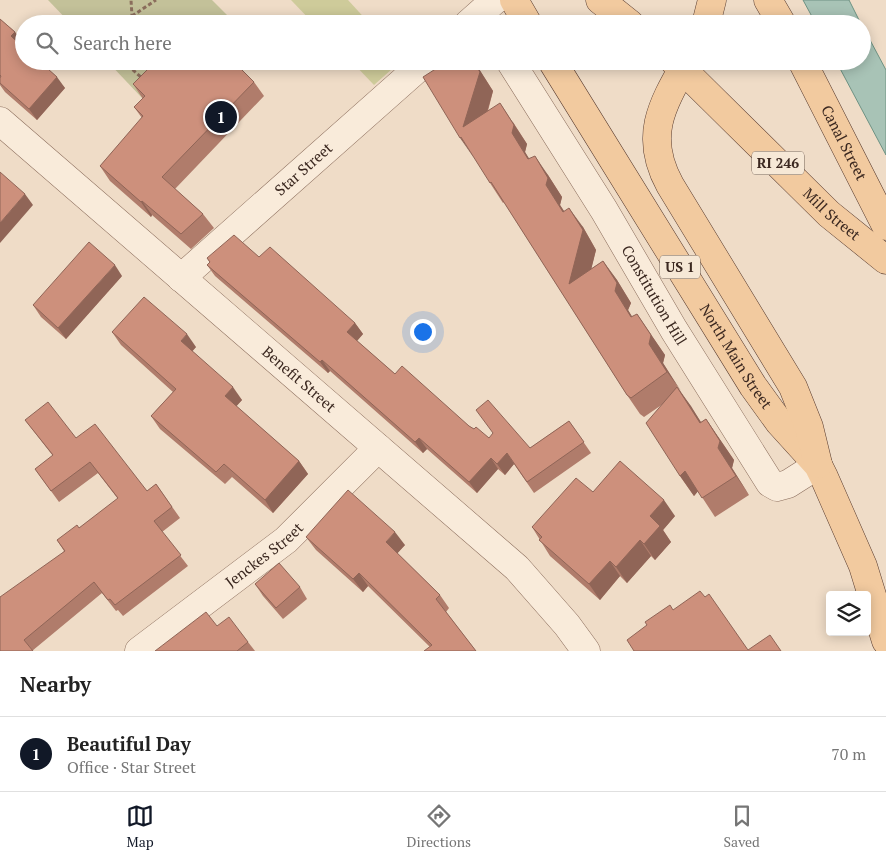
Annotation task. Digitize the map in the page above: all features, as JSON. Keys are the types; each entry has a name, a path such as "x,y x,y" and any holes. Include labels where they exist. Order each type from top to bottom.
{"main road":[{"path":"514,0 523,15"},
{"path":"600,0 619,15"},
{"path":"708,15 712,0"},
{"path":"768,0 777,15"},
{"name":"North Main Street","path":"558,70 753,386 779,422 818,465"},
{"name":"North Main Street","path":"679,70 658,120 656,142 662,167 670,185 790,380 809,427 818,465 863,566 886,642"},
{"name":"Mill Street","path":"687,70 829,214 886,260"},
{"name":"Canal Street","path":"807,70 886,226"}],"street":[{"name":"Star Street","path":"181,278 416,70"},
{"name":"Constitution Hill","path":"516,70 604,210 674,330 770,484 781,487 818,465"},
{"name":"Benefit Street","path":"0,120 517,568 567,625 586,651"},
{"name":"Jenckes Street","path":"139,651 286,540 378,448"}],"path":[{"path":"131,0 132,15"},
{"path":"134,15 156,0"},
{"path":"133,70 147,83"}],"shaded area":[{"path":"48,0 212,0 227,15 62,15"},
{"path":"291,0 348,0 362,15 305,15"},
{"path":"803,0 849,0 856,15 811,15"},
{"path":"871,42 886,70 886,155 841,70 871,70"},
{"path":"116,70 171,70 143,99"},
{"path":"360,70 391,70 374,85"}],"building":[{"path":"0,19 15,32 11,36 15,40 15,70 49,70 57,77 29,109 0,83"},
{"path":"147,70 242,70 254,82 162,177 203,214 181,234 100,166 143,116 134,107 145,96 133,84"},
{"path":"434,70 479,70 480,72 463,127 500,103 514,125 512,133 528,159 535,156 548,178 546,185 563,212 569,208 583,230 569,284 603,261 617,283 615,291 631,317 637,314 651,335 649,344 667,372 631,398 627,395 491,182 460,138 423,77"},
{"path":"0,172 25,194 0,223"},
{"path":"234,235 259,257 270,247 355,323 347,332 395,374 402,366 469,426 474,429 476,427 489,438 493,433 476,410 488,400 530,448 569,421 584,442 527,482 507,453 497,464 491,458 469,482 419,438 415,442 322,360 320,362 207,265 210,262 207,258"},
{"path":"89,242 115,265 58,328 33,305"},
{"path":"144,297 187,334 181,341 233,387 225,396 299,461 265,500 224,464 216,472 151,416 176,389 112,332"},
{"path":"677,387 700,423 706,419 720,441 718,448 736,476 702,498 685,471 680,476 646,423"},
{"path":"48,402 76,438 95,424 147,491 156,484 172,507 154,521 181,555 115,605 110,599 108,600 94,582 24,640 33,651 0,651 0,597 65,551 57,540 77,525 79,528 118,498 90,462 51,491 35,469 53,455 25,420"},
{"path":"620,461 664,500 650,516 660,526 644,544 640,540 616,567 610,561 589,584 539,540 542,537 532,527 576,478 593,492"},
{"path":"348,490 395,532 386,542 440,595 436,599 476,651 424,651 432,645 359,573 353,579 306,537"},
{"path":"279,563 300,587 276,608 255,584"},
{"path":"700,591 705,597 709,594 748,650 770,635 781,651 634,651 627,640 647,625 645,622 670,605 673,610"},
{"path":"206,612 217,626 229,617 248,642 237,651 155,651"}],"place":[{"name":"Beautiful Day","path":"221,117"}]}
